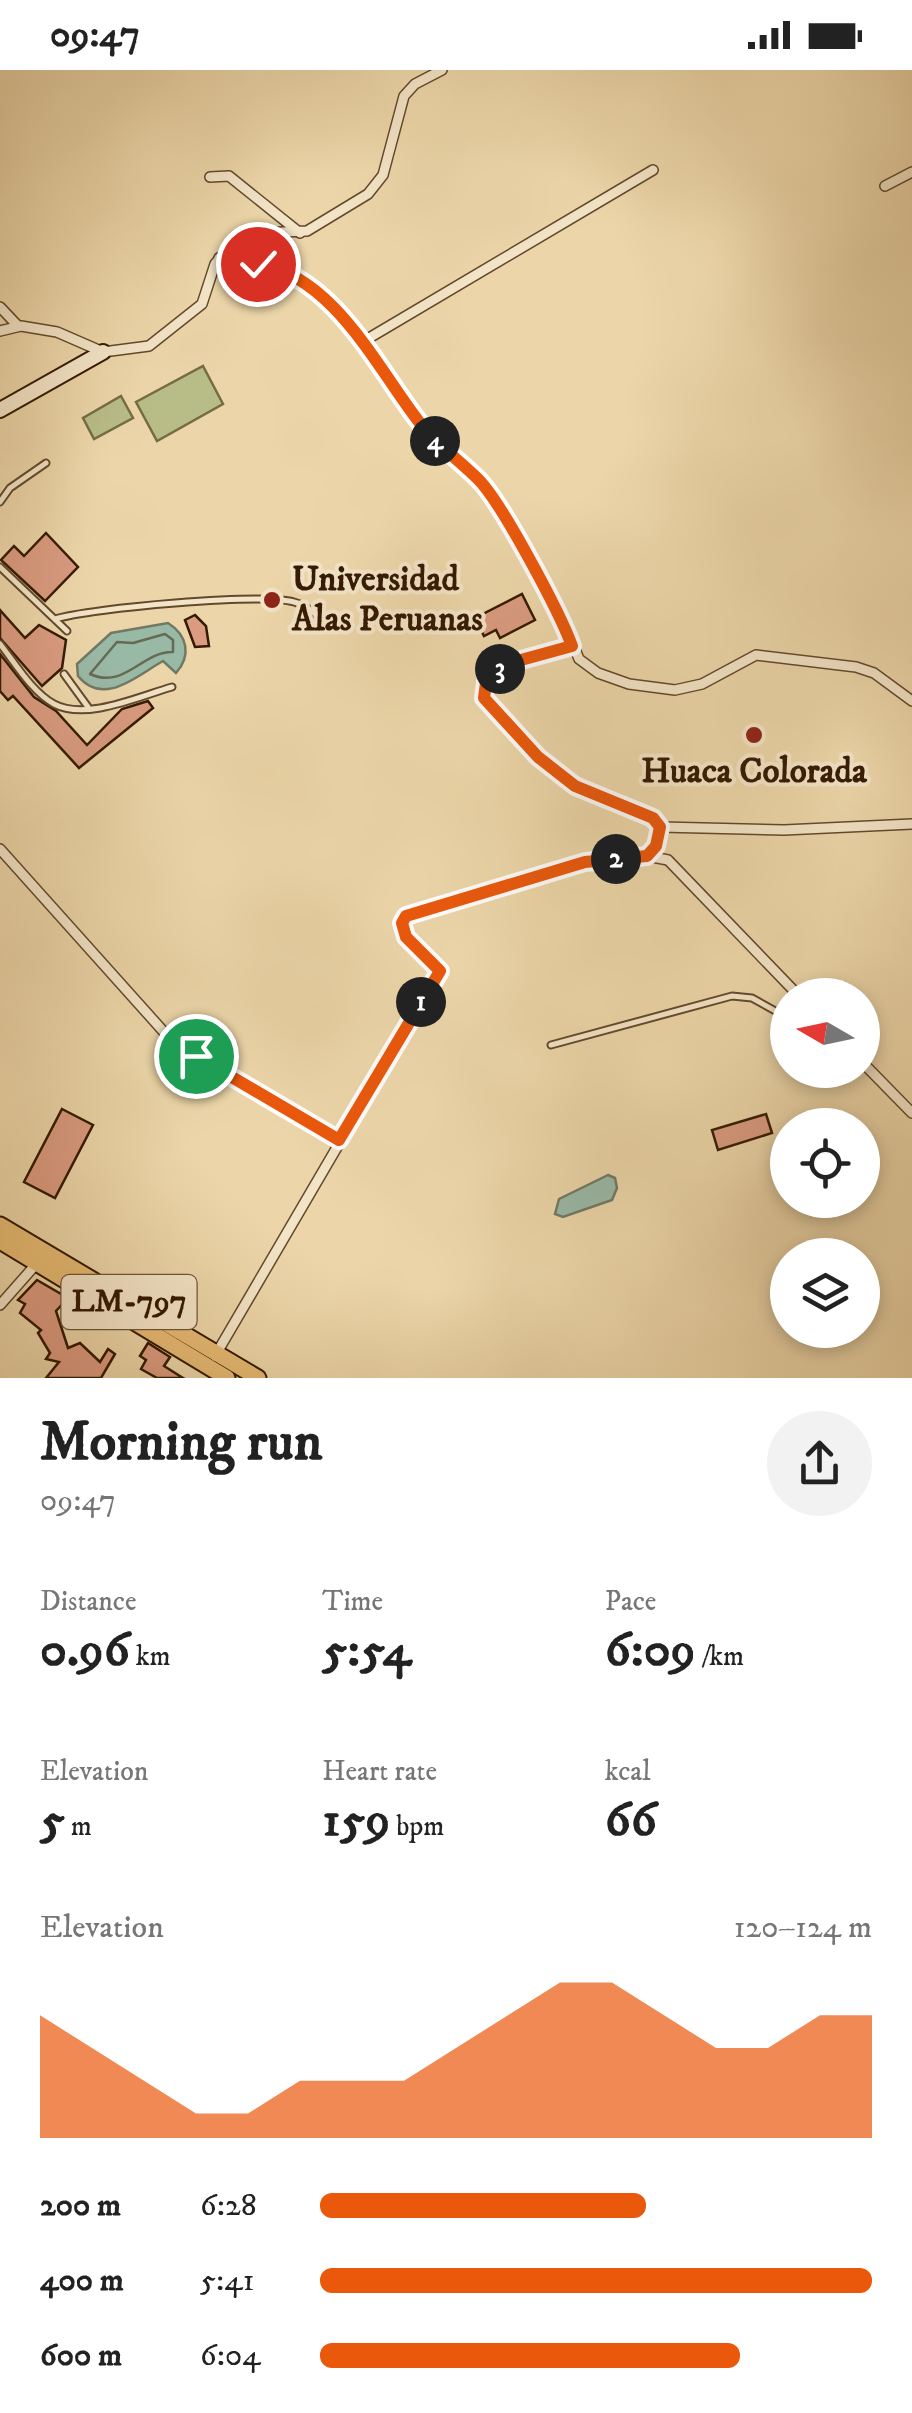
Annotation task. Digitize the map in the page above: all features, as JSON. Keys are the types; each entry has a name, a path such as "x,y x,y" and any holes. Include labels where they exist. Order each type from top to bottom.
{"main road":[{"name":"LM-797","path":"0,1225 41,1258"},
{"name":"LM-797","path":"0,1241 41,1258 213,1360 258,1378"},
{"name":"LM-797","path":"213,1360 227,1378"}],"street":[{"path":"0,410 103,352 149,346 197,309 206,297 219,258 232,244 260,232 300,233 374,188 383,175 404,96 415,84 442,70"},
{"path":"364,340 653,170"},
{"path":"886,186 912,172"},
{"path":"210,177 228,176 300,233"},
{"path":"219,258 242,266 274,267 303,281 364,340 442,450 481,481 563,620 572,646 580,659 598,673 640,686 675,690 702,684 756,655 856,667 874,673 912,701"},
{"path":"0,307 18,326"},
{"path":"0,331 18,326 57,332 103,352"},
{"path":"572,646 510,663 487,675 484,698 538,757 575,786 653,818 660,827 656,846 647,856"},
{"path":"660,827 784,830 912,824"},
{"path":"0,849 172,1041 339,1140"},
{"path":"213,1360 440,971 406,937 402,923 413,910 585,862 647,856 668,860 782,978"},
{"path":"880,1080 912,1113"},
{"path":"0,1305 41,1258"}],"lane":[{"path":"0,502 10,488 46,463"},
{"path":"0,568 67,631"},
{"path":"55,619 98,610 268,600 299,603 331,629"},
{"path":"0,644 53,703 88,707 172,686"},
{"path":"64,674 88,707"},
{"path":"551,1046 732,996 752,998 770,1008"}],"green space":[{"path":"203,366 223,404 157,441 136,402"},
{"path":"121,396 133,418 94,439 83,418"}],"water":[{"path":"168,623 180,633 186,652 176,673 163,661 110,689 88,685 78,676 77,664 111,633"},
{"path":"608,1175 615,1178 617,1188 612,1200 563,1217 555,1214 559,1199"}],"building":[{"path":"46,533 78,567 45,601 1,560 14,546 24,556"},
{"path":"522,594 535,620 500,638 496,630 484,636 475,618"},
{"path":"0,610 25,638 39,625 66,640 62,668 42,686 0,638"},
{"path":"195,615 206,626 209,646 195,647 185,620"},
{"path":"0,654 34,697 56,711 87,745 122,709 148,701 153,708 79,768 13,696 8,700 0,691"},
{"path":"62,1109 93,1125 55,1198 24,1182"},
{"path":"766,1114 770,1134 718,1150 712,1130"},
{"path":"37,1280 68,1298 56,1311 68,1348 80,1343 100,1362 108,1349 115,1354 101,1378 46,1378 59,1362 46,1359 50,1353 38,1333 41,1330 20,1313 25,1304 18,1300"},
{"path":"148,1343 170,1357 164,1366 183,1378 157,1378 141,1369 146,1360 140,1356"}],"place":[{"name":"Universidad Alas Peruanas","path":"272,600"},
{"name":"Huaca Colorada","path":"754,735"}],"route":[{"path":"196,1056 339,1140 440,971 406,937 402,923 406,916 413,910 585,862 647,856 660,837 660,827 653,818 575,786 538,757 484,698 482,686 487,675 510,663 572,646 563,620 481,481 442,450 364,340 303,281 258,264"}]}
